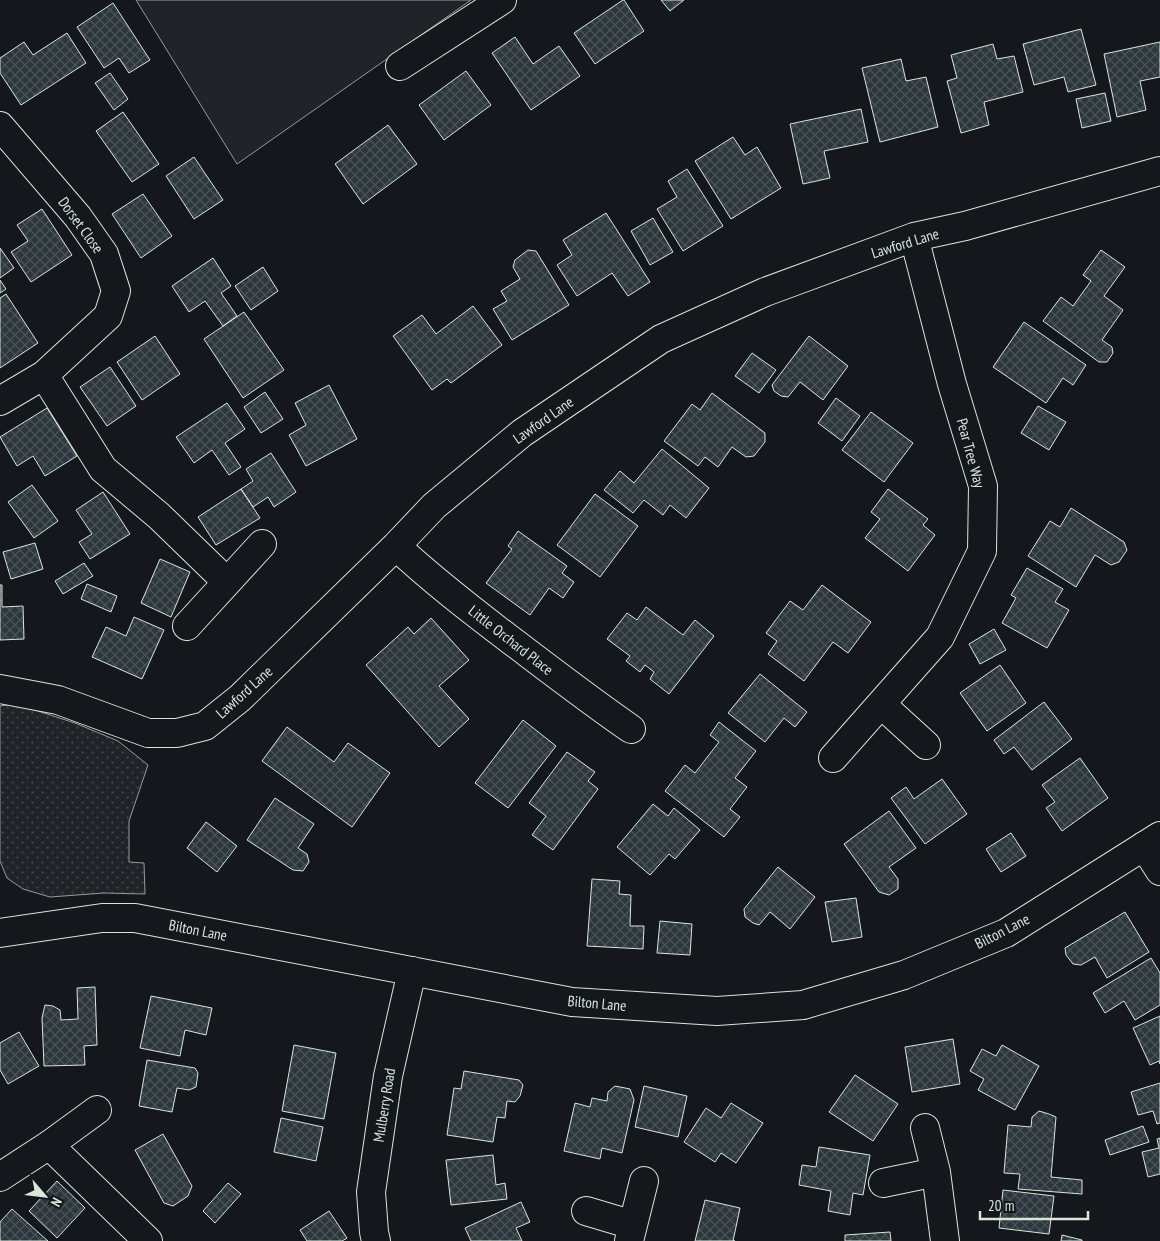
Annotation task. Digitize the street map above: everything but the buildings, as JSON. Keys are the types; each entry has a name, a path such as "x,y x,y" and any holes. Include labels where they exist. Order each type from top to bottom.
{"street":[{"path":"400,66 502,0"},
{"name":"Dorset Close","path":"0,126 78,217 104,254 116,291 108,316 44,375 0,402"},
{"name":"Lawford Lane","path":"0,689 58,700 148,733 177,733 205,726 240,698 396,546 434,506 522,433 661,339 765,292 914,237 965,226 1160,171"},
{"name":"Pear Tree Way","path":"832,758 940,637 982,551 982,486 952,384 914,237"},
{"path":"44,375 102,469 159,516 226,581"},
{"path":"187,626 226,581 262,544"},
{"name":"Little Orchard Place","path":"396,546 425,574 582,695 631,729"},
{"path":"881,704 926,745"},
{"path":"1152,841 1160,871"},
{"name":"Bilton Lane","path":"0,932 102,918 135,918 572,1002 717,1011 803,1005 904,975 1006,933 1152,841"},
{"name":"Mulberry Road","path":"376,1241 371,1192 388,1076 412,971"},
{"path":"0,1177 49,1145 96,1110"},
{"path":"925,1128 936,1172 945,1241"},
{"path":"49,1145 148,1241"},
{"path":"883,1183 936,1172"},
{"path":"586,1211 631,1233 644,1181"}],"shaded area":[{"path":"136,0 471,0 237,164"},
{"path":"16,704 75,723 118,741 148,765 129,821 129,862 144,863 145,894 104,893 50,897 23,889 7,878 0,861 0,706"}]}
